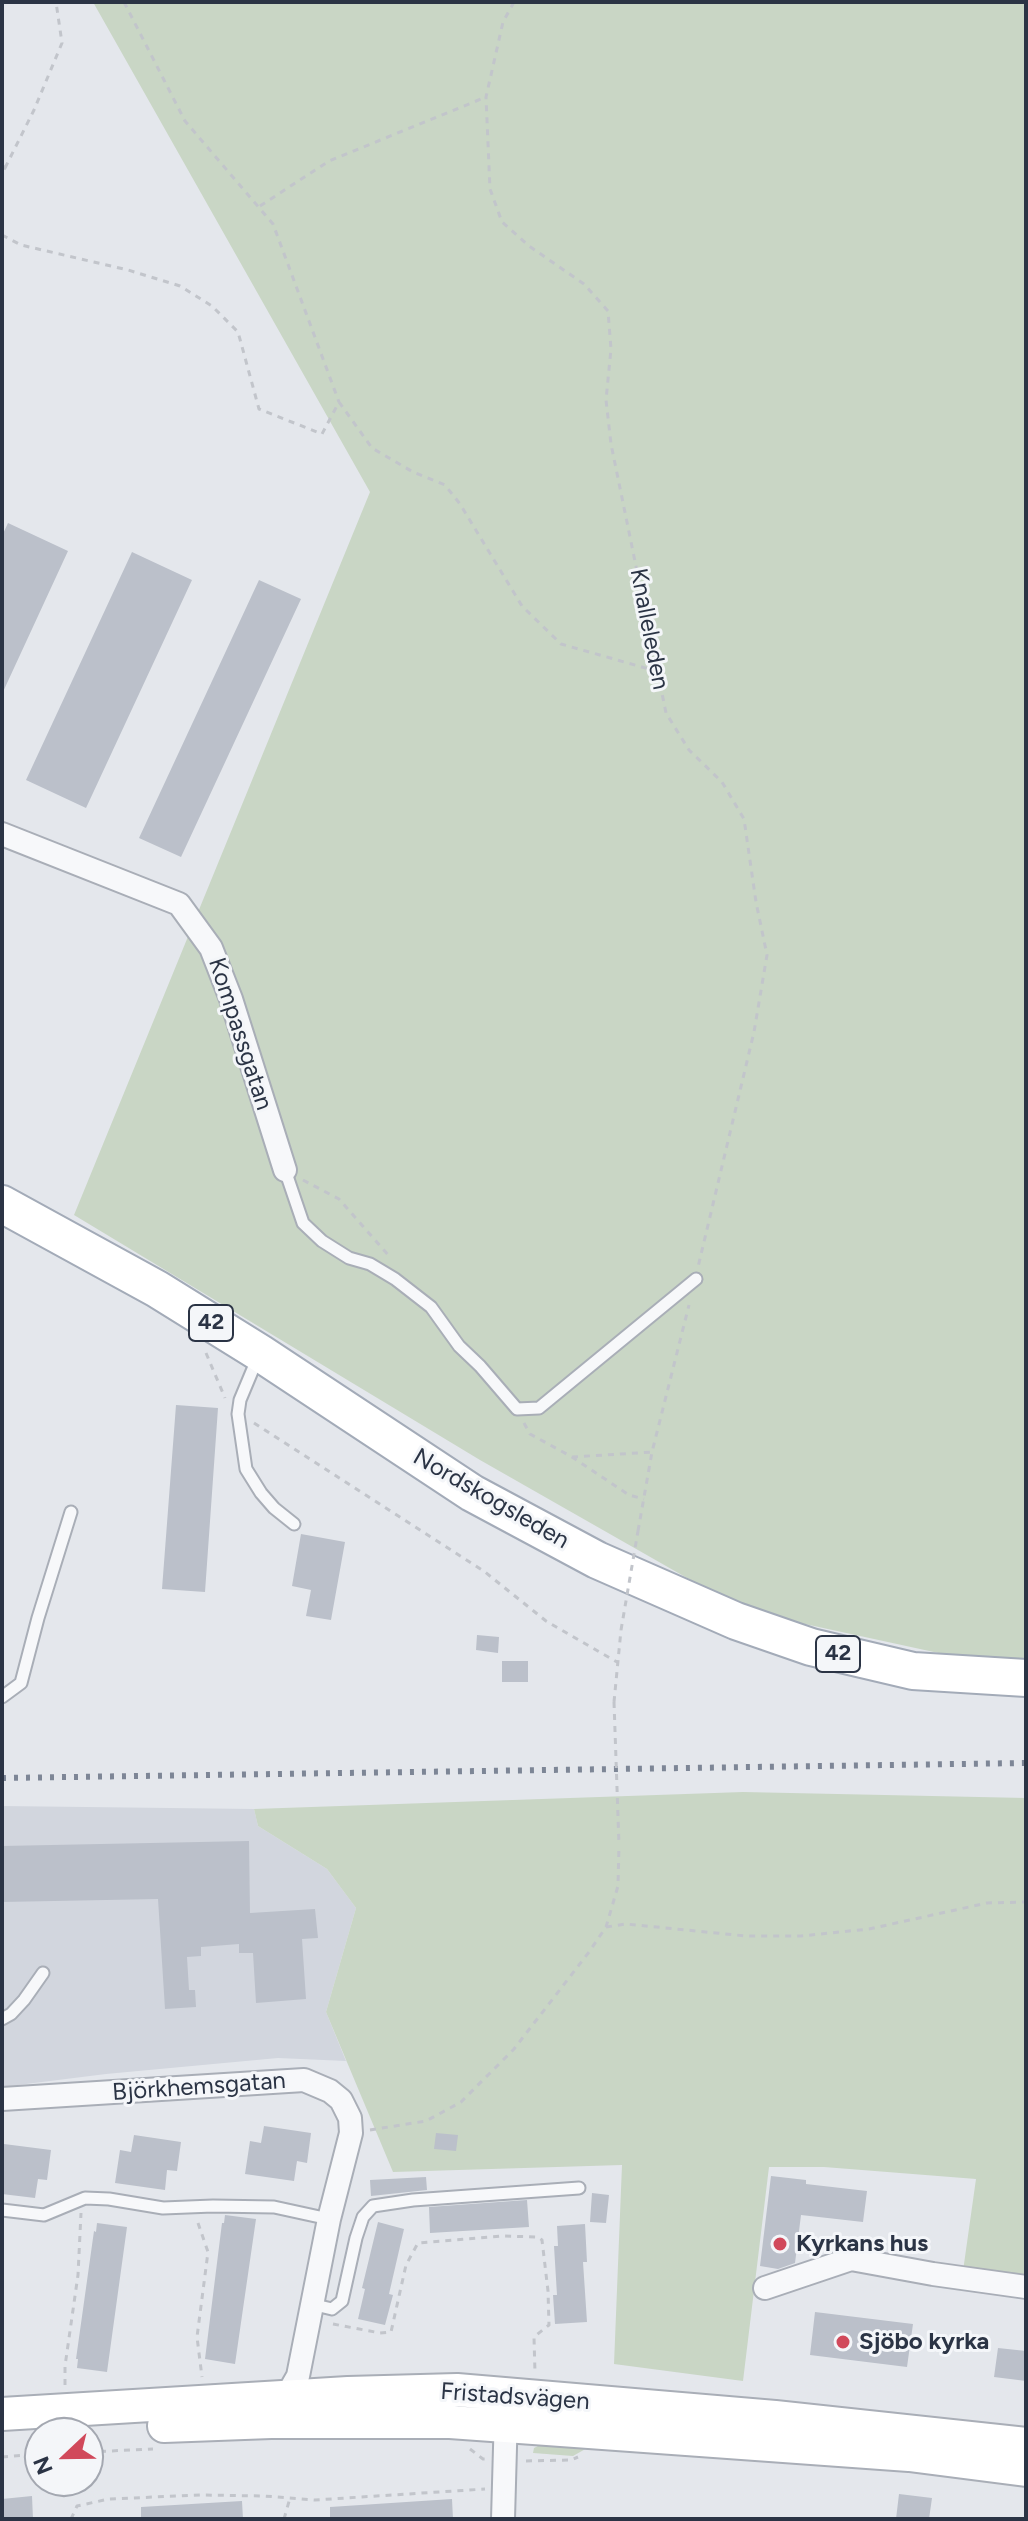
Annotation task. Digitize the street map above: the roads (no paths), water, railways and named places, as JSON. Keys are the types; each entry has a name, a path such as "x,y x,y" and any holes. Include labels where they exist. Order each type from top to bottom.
{"main road":[{"name":"Nordskogsleden","path":"2,1204 157,1289 472,1493 597,1560 736,1621 811,1647 913,1671 1026,1678"}],"street":[{"name":"Kompassgatan","path":"2,834 179,904 211,948 231,999 285,1170"},
{"name":"Björkhemsgatan","path":"2,2099 304,2080 330,2091 341,2100 350,2118 351,2133 329,2219"},
{"path":"278,2410 298,2376 329,2219"},
{"path":"765,2288 851,2259 1026,2287"},
{"name":"Fristadsvägen","path":"2,2433 278,2410 348,2393 457,2390 775,2417 1026,2444"},
{"path":"503,2519 507,2394"},
{"name":"Fristadsvägen","path":"2,2414 278,2410 909,2455 1026,2470"}],"lane":[{"path":"285,1170 303,1223 322,1241 349,1258 382,1271 431,1307 459,1346 517,1409 539,1408 696,1279"},
{"path":"260,1353 240,1400 238,1414 246,1469 274,1508 294,1524"},
{"path":"2,1697 21,1683 71,1512"},
{"path":"2,2019 24,2000 43,1973"},
{"path":"310,2312 332,2309 342,2301 356,2238 363,2217 373,2206 413,2200 579,2188"},
{"path":"2,2210 44,2215 81,2200 109,2199 163,2208 274,2207 329,2219"}],"railway":[{"path":"2,1778 1026,1763"}],"place":[{"name":"Kyrkans hus","path":"780,2244"},
{"name":"Sjöbo kyrka","path":"843,2342"}]}
